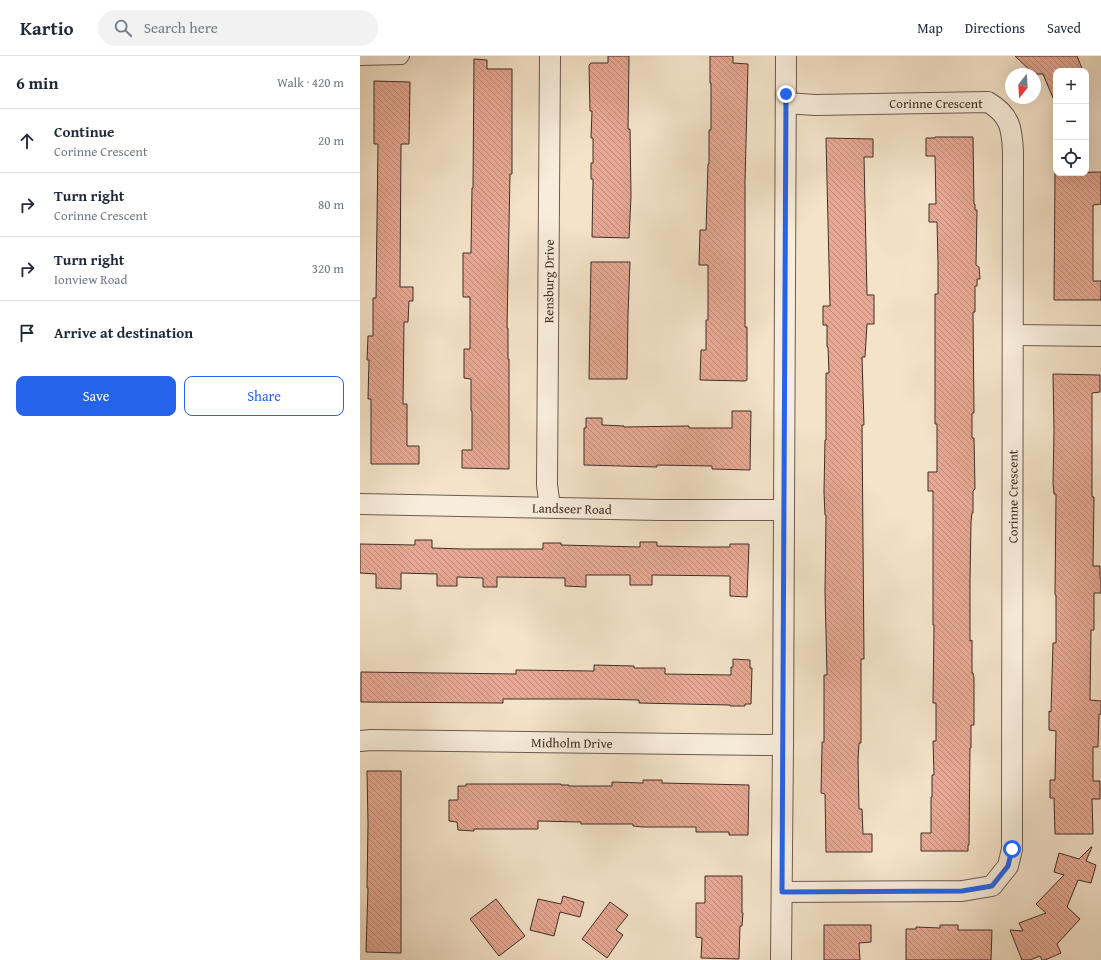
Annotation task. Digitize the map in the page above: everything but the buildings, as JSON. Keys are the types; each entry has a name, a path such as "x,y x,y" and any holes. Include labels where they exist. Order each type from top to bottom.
{"street":[{"name":"Rensburg Drive","path":"550,56 547,469 547,485 550,507"},
{"path":"781,960 786,56"},
{"name":"Corinne Crescent","path":"782,892 962,891 992,886 1008,866 1012,849 1014,335 1013,152 1012,136 1009,124 1005,115 998,108 988,102 815,105 786,103"},
{"path":"1014,335 1101,336"},
{"name":"Landseer Road","path":"360,504 660,510 784,510"},
{"name":"Midholm Drive","path":"360,741 783,744"}],"lane":[{"path":"360,60 402,59 404,56"}],"route":[{"path":"786,94 782,892 962,891 992,886 1008,866 1012,849"}]}
